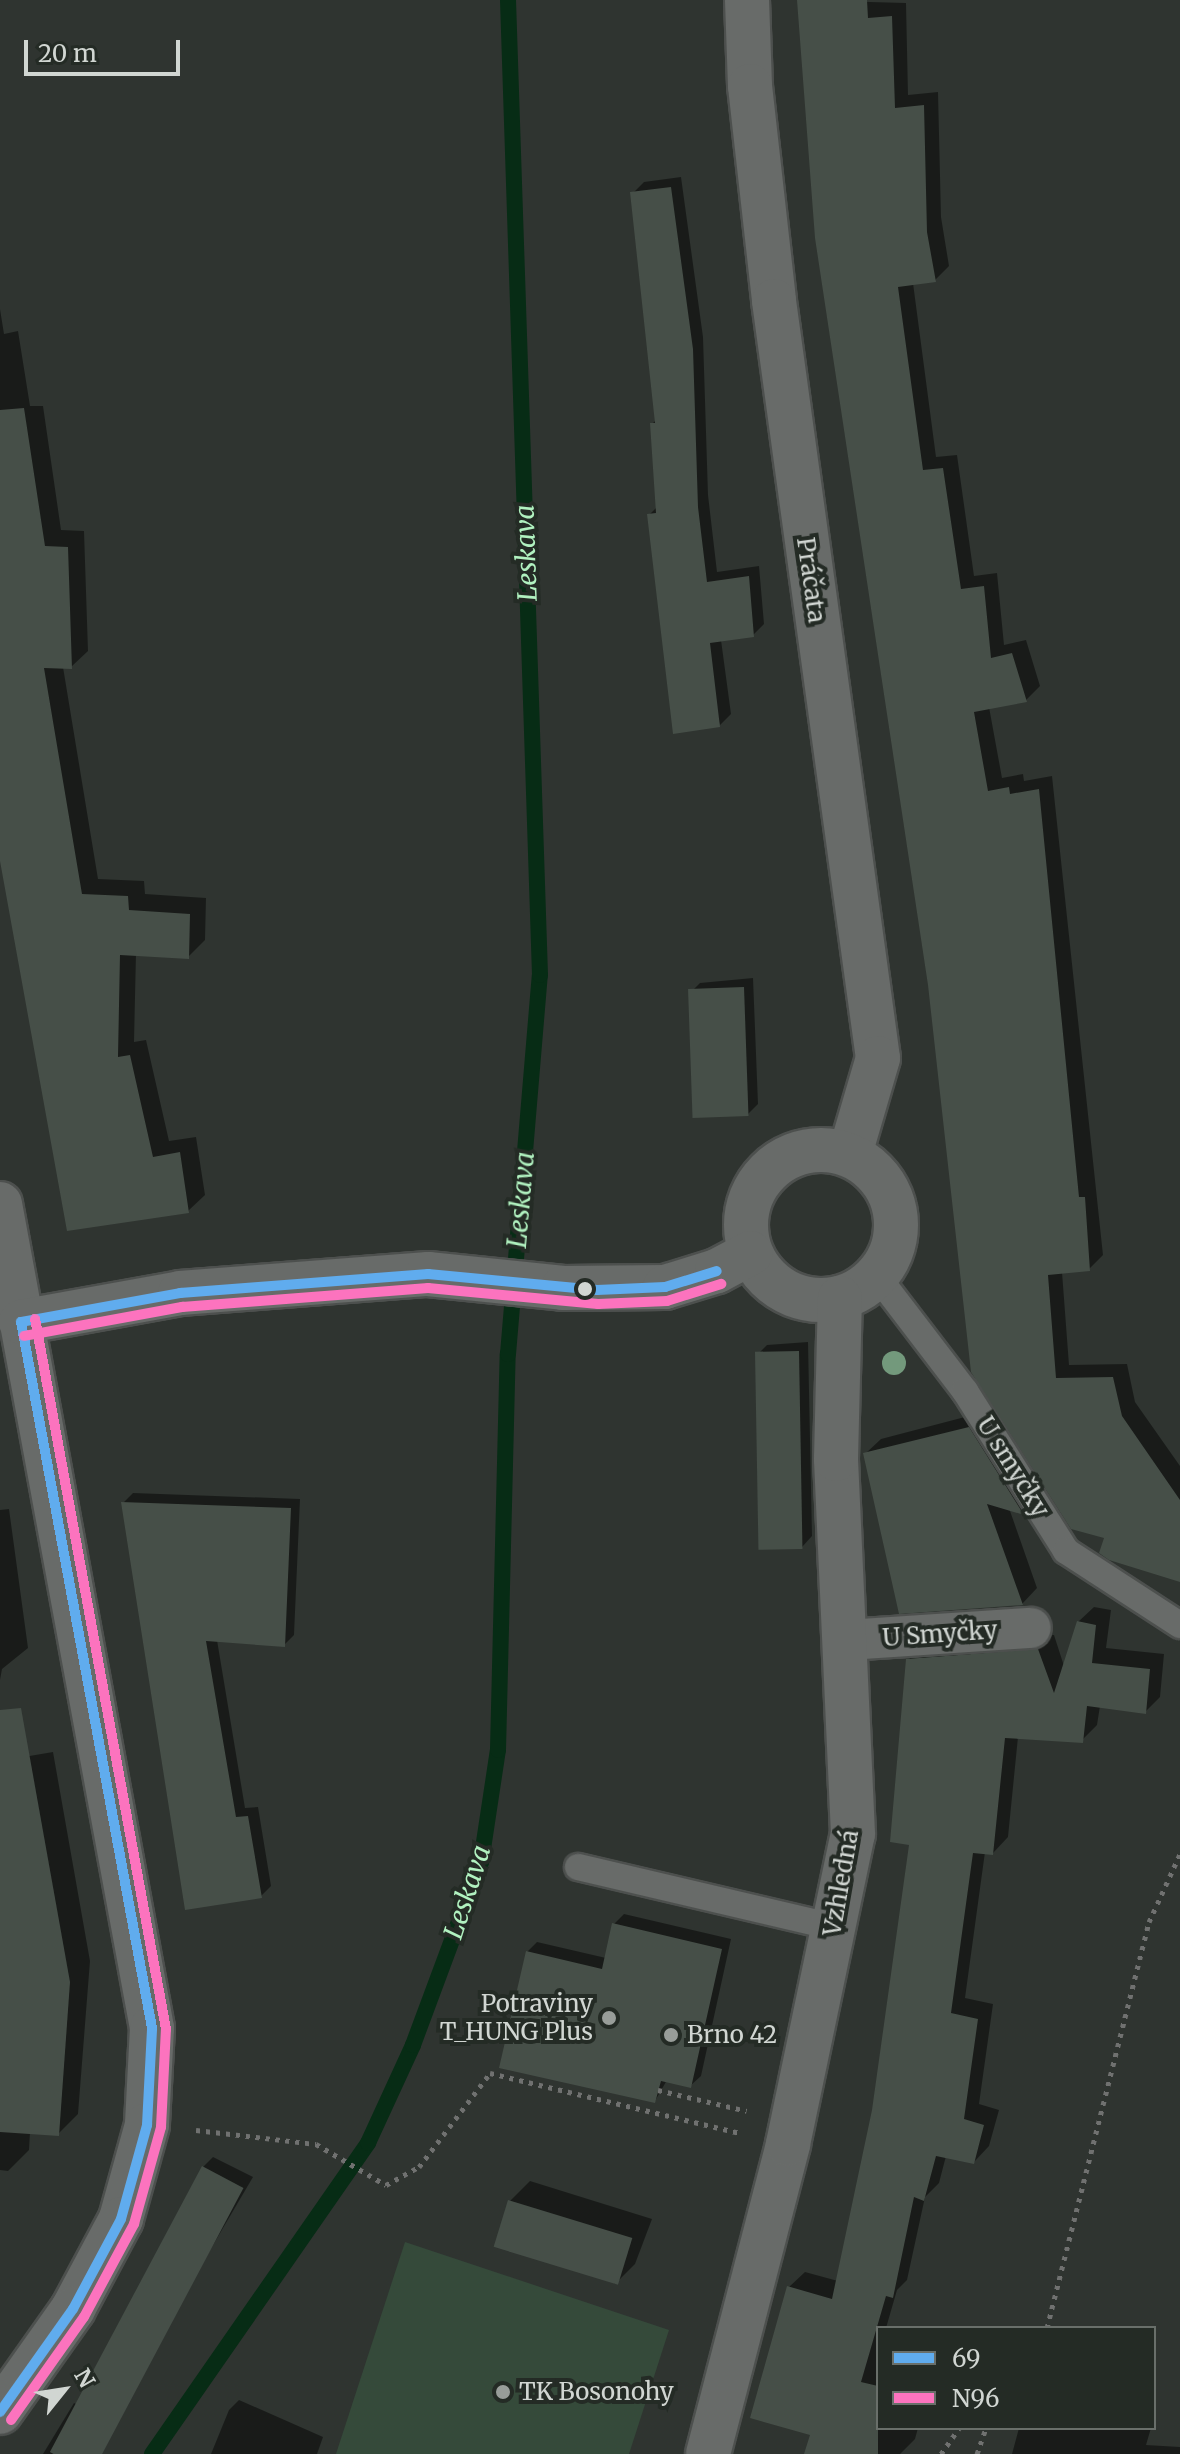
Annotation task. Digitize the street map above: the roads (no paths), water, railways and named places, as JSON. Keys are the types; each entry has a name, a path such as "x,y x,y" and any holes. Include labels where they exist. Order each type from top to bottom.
{"street":[{"name":"Práčata","path":"747,0 750,86 774,301 878,1058 850,1154"},
{"path":"812,1150 850,1154 878,1176 895,1208 894,1244 877,1276 840,1298 821,1301 786,1292 759,1269 751,1253 747,1207 770,1168 812,1150"},
{"path":"0,1204 152,2028 147,2125 121,2219 73,2309 0,2412"},
{"path":"21,1322 180,1293 428,1274 597,1290 665,1287 717,1271 751,1253"},
{"name":"Vzhledná","path":"708,2454 790,2133 853,1834 848,1640 836,1459 840,1298"},
{"name":"U Smyčky","path":"848,1640 1031,1628"}],"lane":[{"name":"U smyčky","path":"877,1276 965,1391 1066,1551 1180,1625"},
{"path":"578,1867 834,1927"}],"waterway":[{"name":"Leskava","path":"152,2454 368,2143 413,2045 481,1862 498,1750 508,1354 540,975 508,0"}],"place":[{"name":"Potraviny T_HUNG Plus","path":"609,2018"},
{"name":"Brno 42","path":"671,2035"},
{"name":"TK Bosonohy","path":"503,2392"}]}
